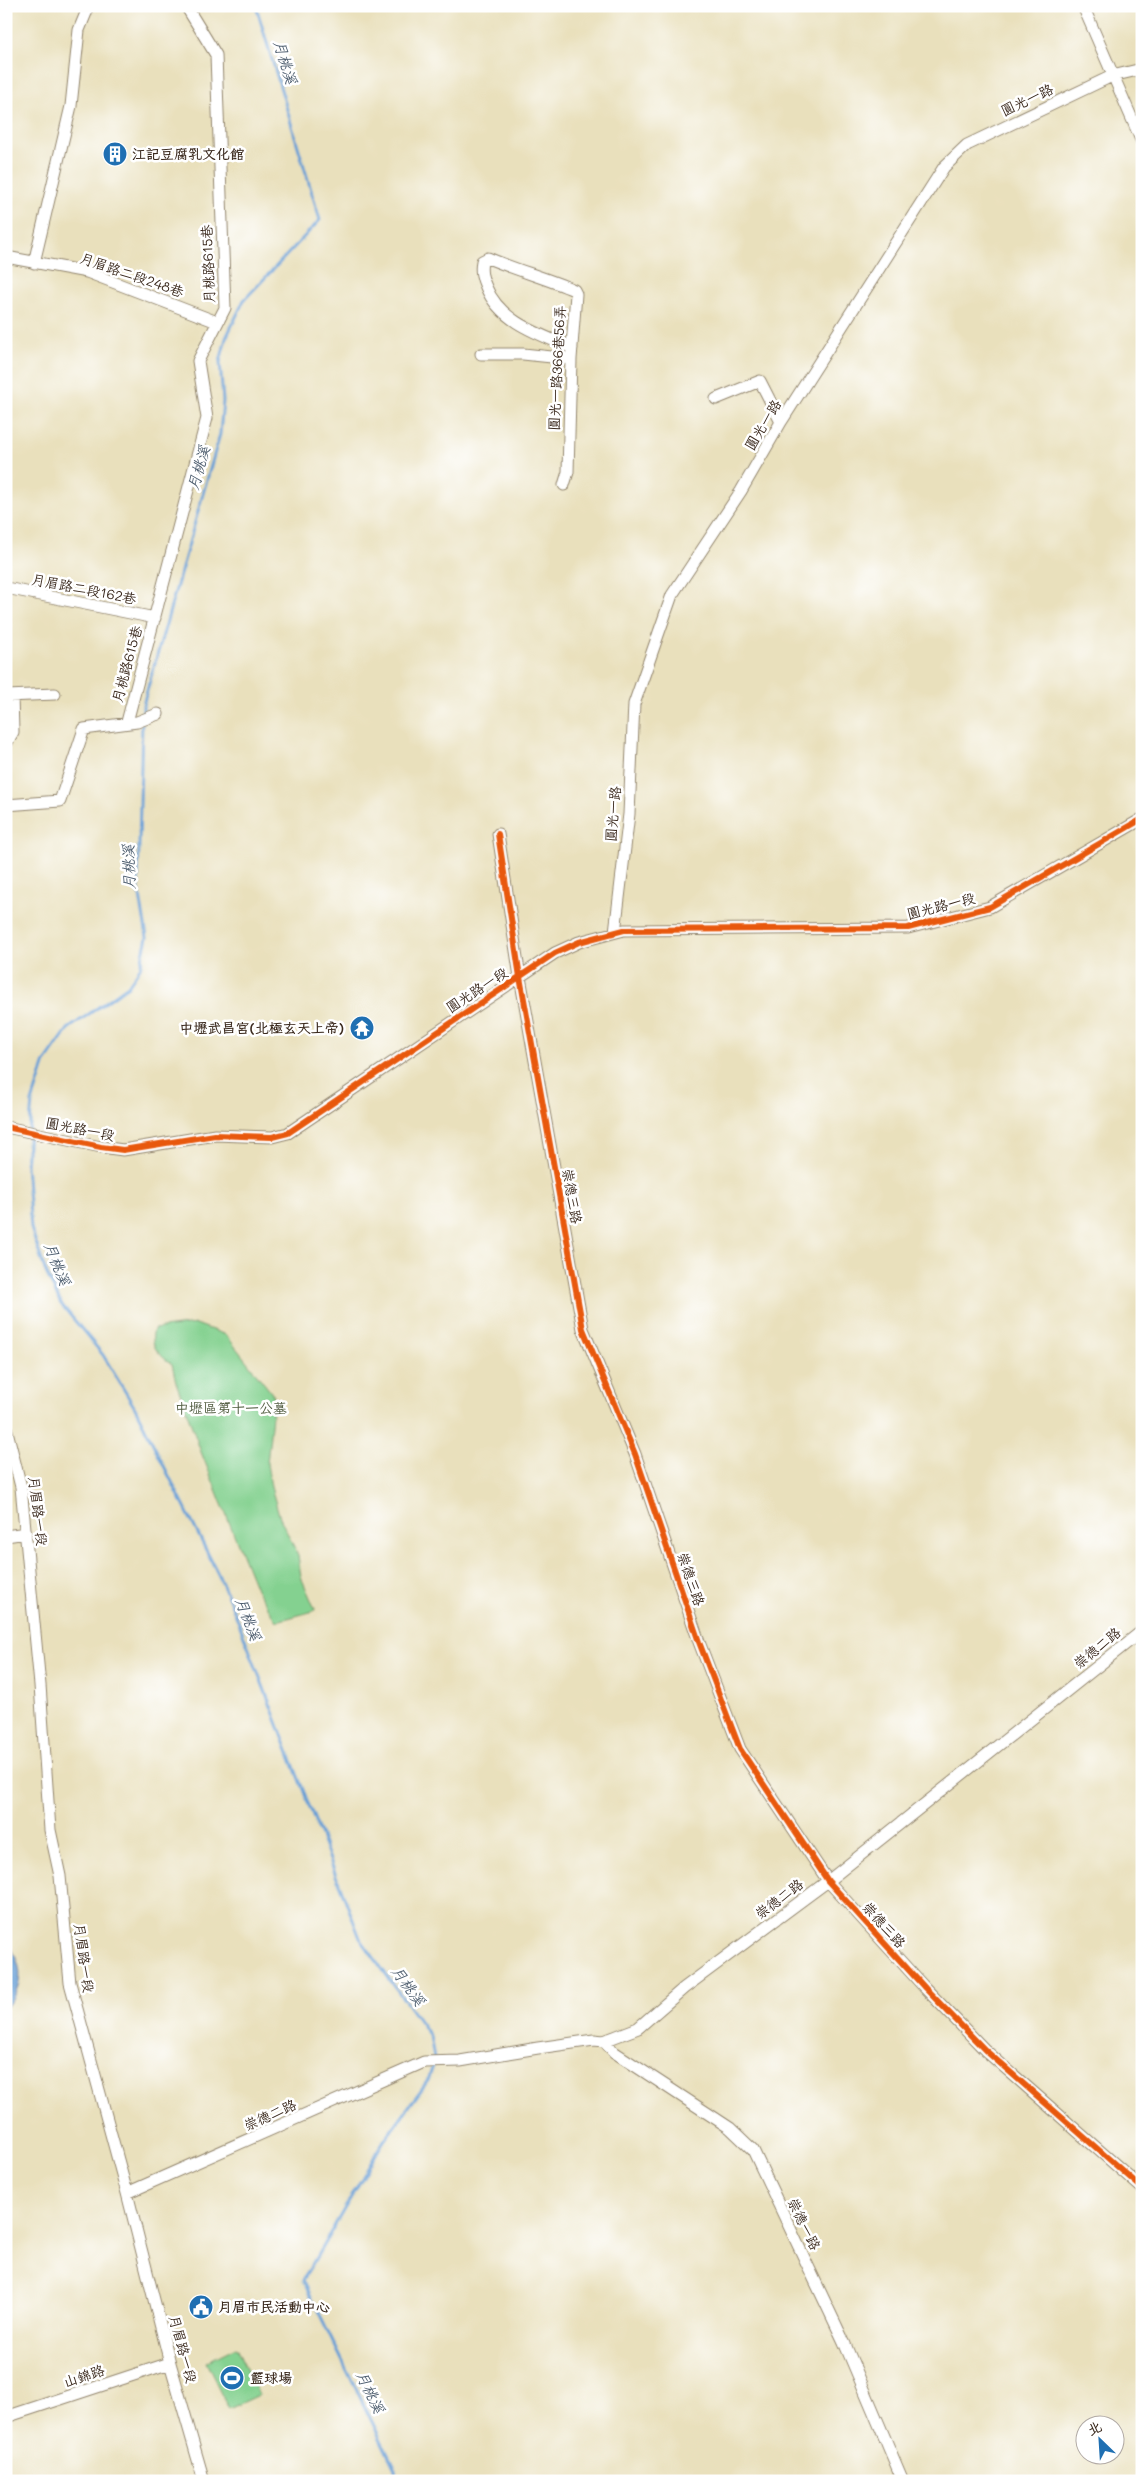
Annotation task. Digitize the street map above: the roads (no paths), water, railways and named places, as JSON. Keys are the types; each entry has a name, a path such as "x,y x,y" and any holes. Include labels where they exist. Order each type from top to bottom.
{"street":[{"path":"34,263 71,106 79,30 86,13 84,6"},
{"name":"月桃路615巷","path":"132,722 155,618 207,418 198,361 225,308 216,55 186,6"},
{"path":"1083,6 1142,142"},
{"name":"圓光一路","path":"615,932 630,814 634,704 649,656 672,595 742,490 781,422 944,167 967,145 1112,76 1142,69"},
{"name":"月眉路二段248巷","path":"6,257 87,272 217,322"},
{"name":"圓光一路366巷56弄","path":"564,485 568,472 571,354 576,306 574,290 488,258 482,261 481,275 488,292 500,310 571,354"},
{"path":"481,354 571,354"},
{"path":"716,399 760,381 781,422"},
{"name":"月眉路二段162巷","path":"6,588 155,618"},
{"path":"6,744 13,732 9,696 55,694"},
{"path":"6,805 60,801 84,729 132,722 158,714"},
{"name":"圓光路一段","path":"6,1127 101,1148 123,1150 215,1135 272,1137 288,1133 555,953 579,942 615,932 908,928 990,907 1142,819"},
{"name":"崇德三路","path":"498,834 520,977 583,1329 635,1454 699,1642 740,1749 828,1881 984,2050 1142,2188"},
{"name":"月眉路一段","path":"6,1427 21,1487 40,1685 50,1830 60,1876 70,1984 127,2193 170,2363 204,2481"},
{"path":"6,1536 26,1532"},
{"name":"崇德二路","path":"127,2193 424,2062 460,2061 586,2041 604,2041 638,2028 684,1988 828,1881 1142,1631"},
{"name":"崇德一路","path":"604,2041 614,2052 730,2128 753,2150 844,2342 903,2481"},
{"name":"山錦路","path":"6,2417 170,2363"}],"water":[{"path":"6,1937 16,1957 20,1973 17,1989 6,2008"}],"waterway":[{"name":"月桃溪","path":"143,718 143,705 220,434 223,401 220,362 226,338 244,300 320,220 256,6"},
{"name":"月桃溪","path":"142,724 138,884 147,937 140,968 128,986 68,1029 45,1062 32,1102 26,1165 31,1228 45,1270 61,1304 103,1355 135,1408 218,1574 237,1618 360,1938 430,2036 434,2058"},
{"name":"月桃溪","path":"396,2481 395,2469 303,2280 383,2142 429,2079 433,2064"}],"place":[{"name":"江記豆腐乳文化館","path":"115,154"},
{"name":"中壢武昌宮(北極玄天上帝)","path":"362,1028"},
{"name":"月眉市民活動中心","path":"201,2307"},
{"name":"籃球場","path":"232,2378"}],"park label":[{"name":"中壢區第十一公墓","path":"231,1408"}]}
